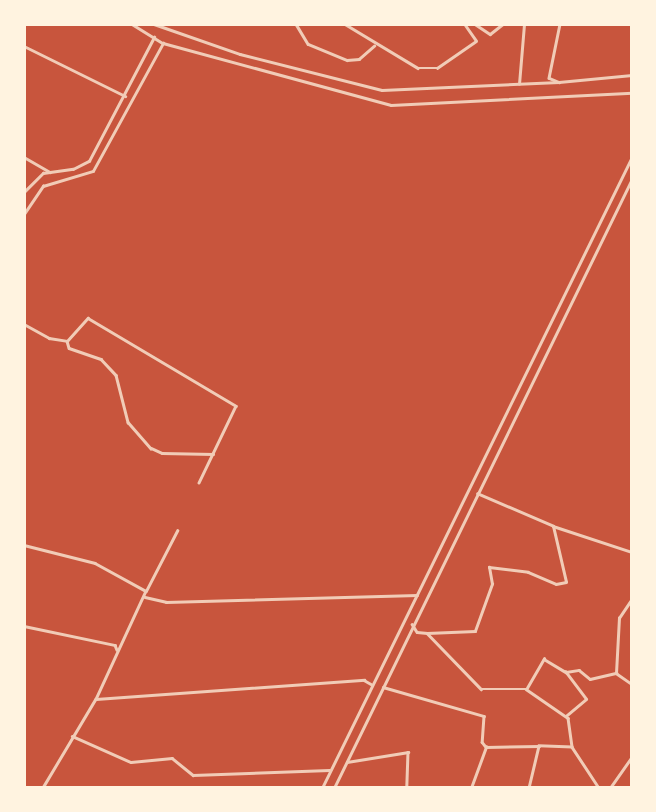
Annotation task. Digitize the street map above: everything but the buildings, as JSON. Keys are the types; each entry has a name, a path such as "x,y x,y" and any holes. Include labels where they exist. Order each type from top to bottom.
{"street":[{"path":"132,24 163,43 391,104 632,93"},
{"path":"154,24 240,54 382,90 559,82 632,75"},
{"path":"290,24 296,25 308,44 347,60 359,59 374,46"},
{"path":"345,24 374,46 418,68 436,68 476,41 464,24"},
{"path":"475,24 490,34 503,24"},
{"path":"519,84 523,24"},
{"path":"559,82 548,74 560,24"},
{"path":"24,192 34,179 50,172 73,169 89,161 154,37"},
{"path":"24,214 43,186 93,171 163,43"},
{"path":"24,46 125,96"},
{"path":"24,157 50,172"},
{"path":"322,788 632,157"},
{"path":"334,788 411,624 478,494 632,179"},
{"path":"67,341 88,318 236,406 199,483"},
{"path":"24,324 49,338 67,341"},
{"path":"67,341 69,348 101,359 116,375 128,422 139,438 162,453 213,455"},
{"path":"478,494 553,526 632,552"},
{"path":"411,624 417,632 427,634 475,631 492,584 489,567 528,572 556,584 566,582 553,526"},
{"path":"43,788 96,699 177,531"},
{"path":"24,545 94,563 146,591"},
{"path":"145,597 166,602 417,595"},
{"path":"616,673 619,618 632,599"},
{"path":"24,626 115,645 118,652"},
{"path":"427,634 481,690 526,689 566,716 572,747 599,788"},
{"path":"526,689 544,659 566,672 586,699 566,716"},
{"path":"566,672 579,670 590,679 616,673 632,684"},
{"path":"96,699 364,680 372,685"},
{"path":"383,687 484,716 482,742 486,747"},
{"path":"72,736 131,762 172,758 193,775 330,771"},
{"path":"486,747 572,747"},
{"path":"471,788 486,747"},
{"path":"529,788 539,747"},
{"path":"347,762 408,752 407,788"},
{"path":"610,788 630,760"}]}
